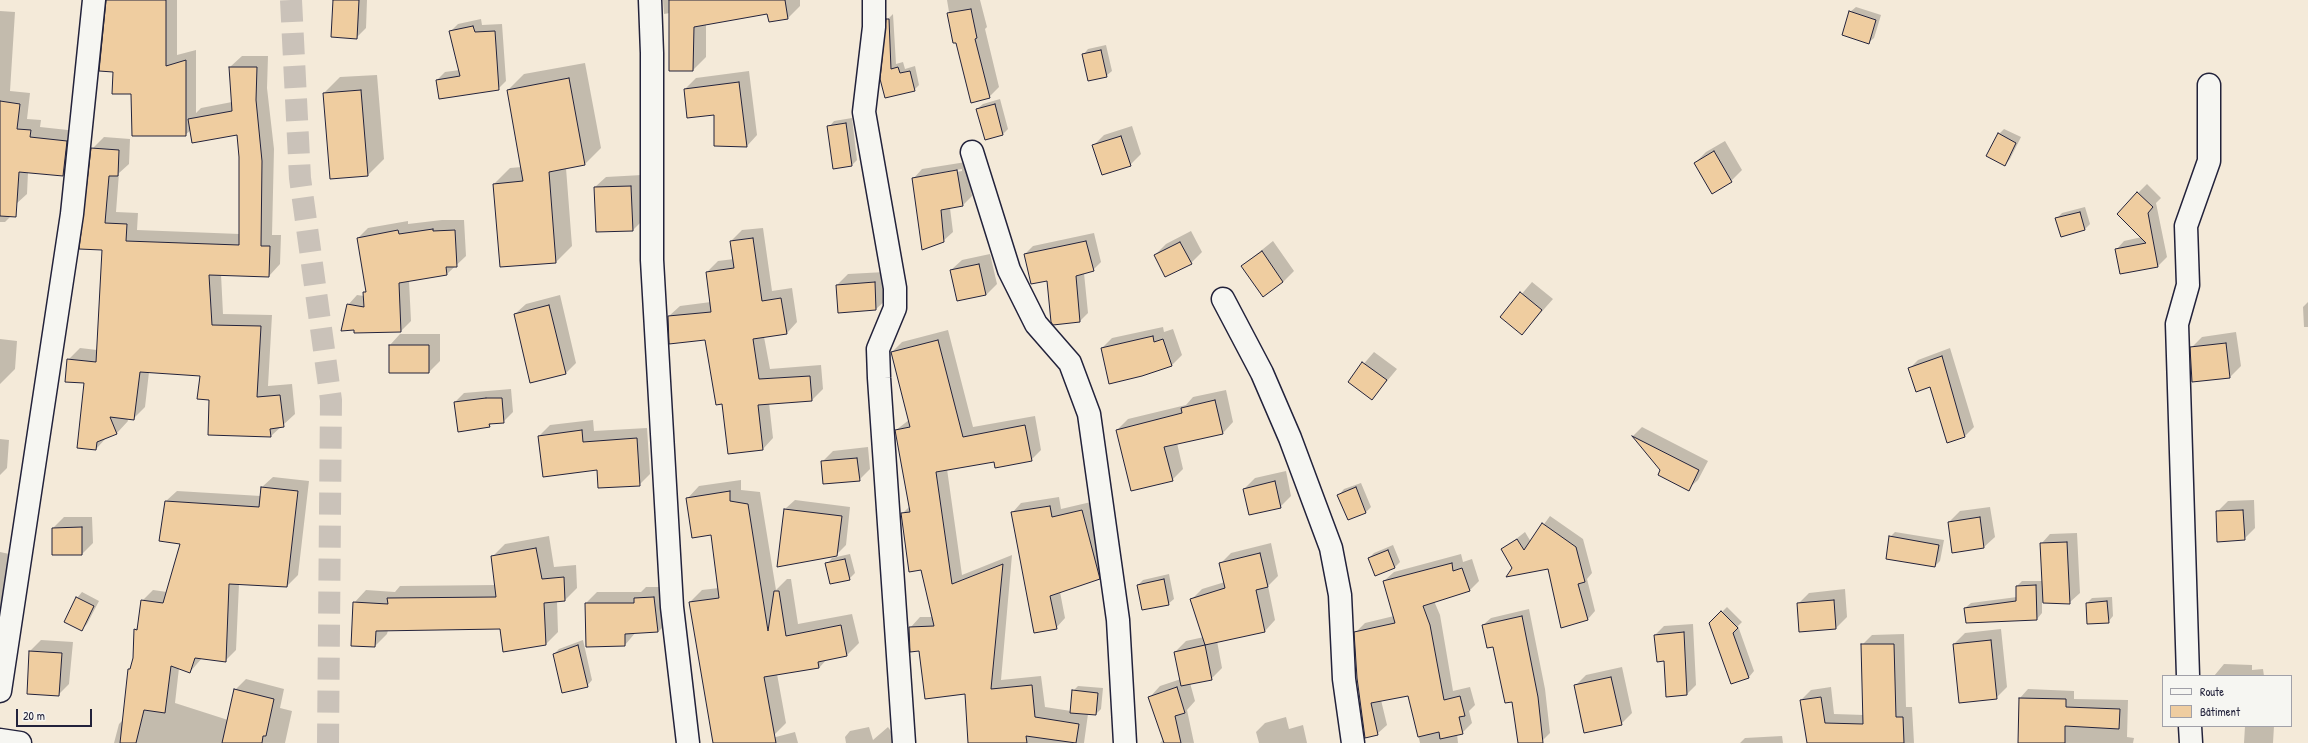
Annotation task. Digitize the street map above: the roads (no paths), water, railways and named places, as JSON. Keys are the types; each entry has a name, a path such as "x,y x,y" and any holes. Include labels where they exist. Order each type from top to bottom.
{"street":[{"path":"0,692 72,214 94,0"},
{"path":"650,0 652,60 652,260 672,606 688,743"},
{"path":"874,0 874,27 864,112 895,288 895,308 878,349 904,743"},
{"path":"2188,675 2177,324 2188,285 2186,226 2209,161 2209,85"},
{"path":"972,152 1009,270 1036,324 1070,362 1089,414 1118,620 1125,743"},
{"path":"1223,299 1265,380 1290,438 1331,548 1340,595 1344,679 1353,743"},
{"path":"2190,727 2190,743"},
{"path":"0,740 20,743"}],"tunnel":[{"path":"291,0 300,178 331,400 328,743"}]}
